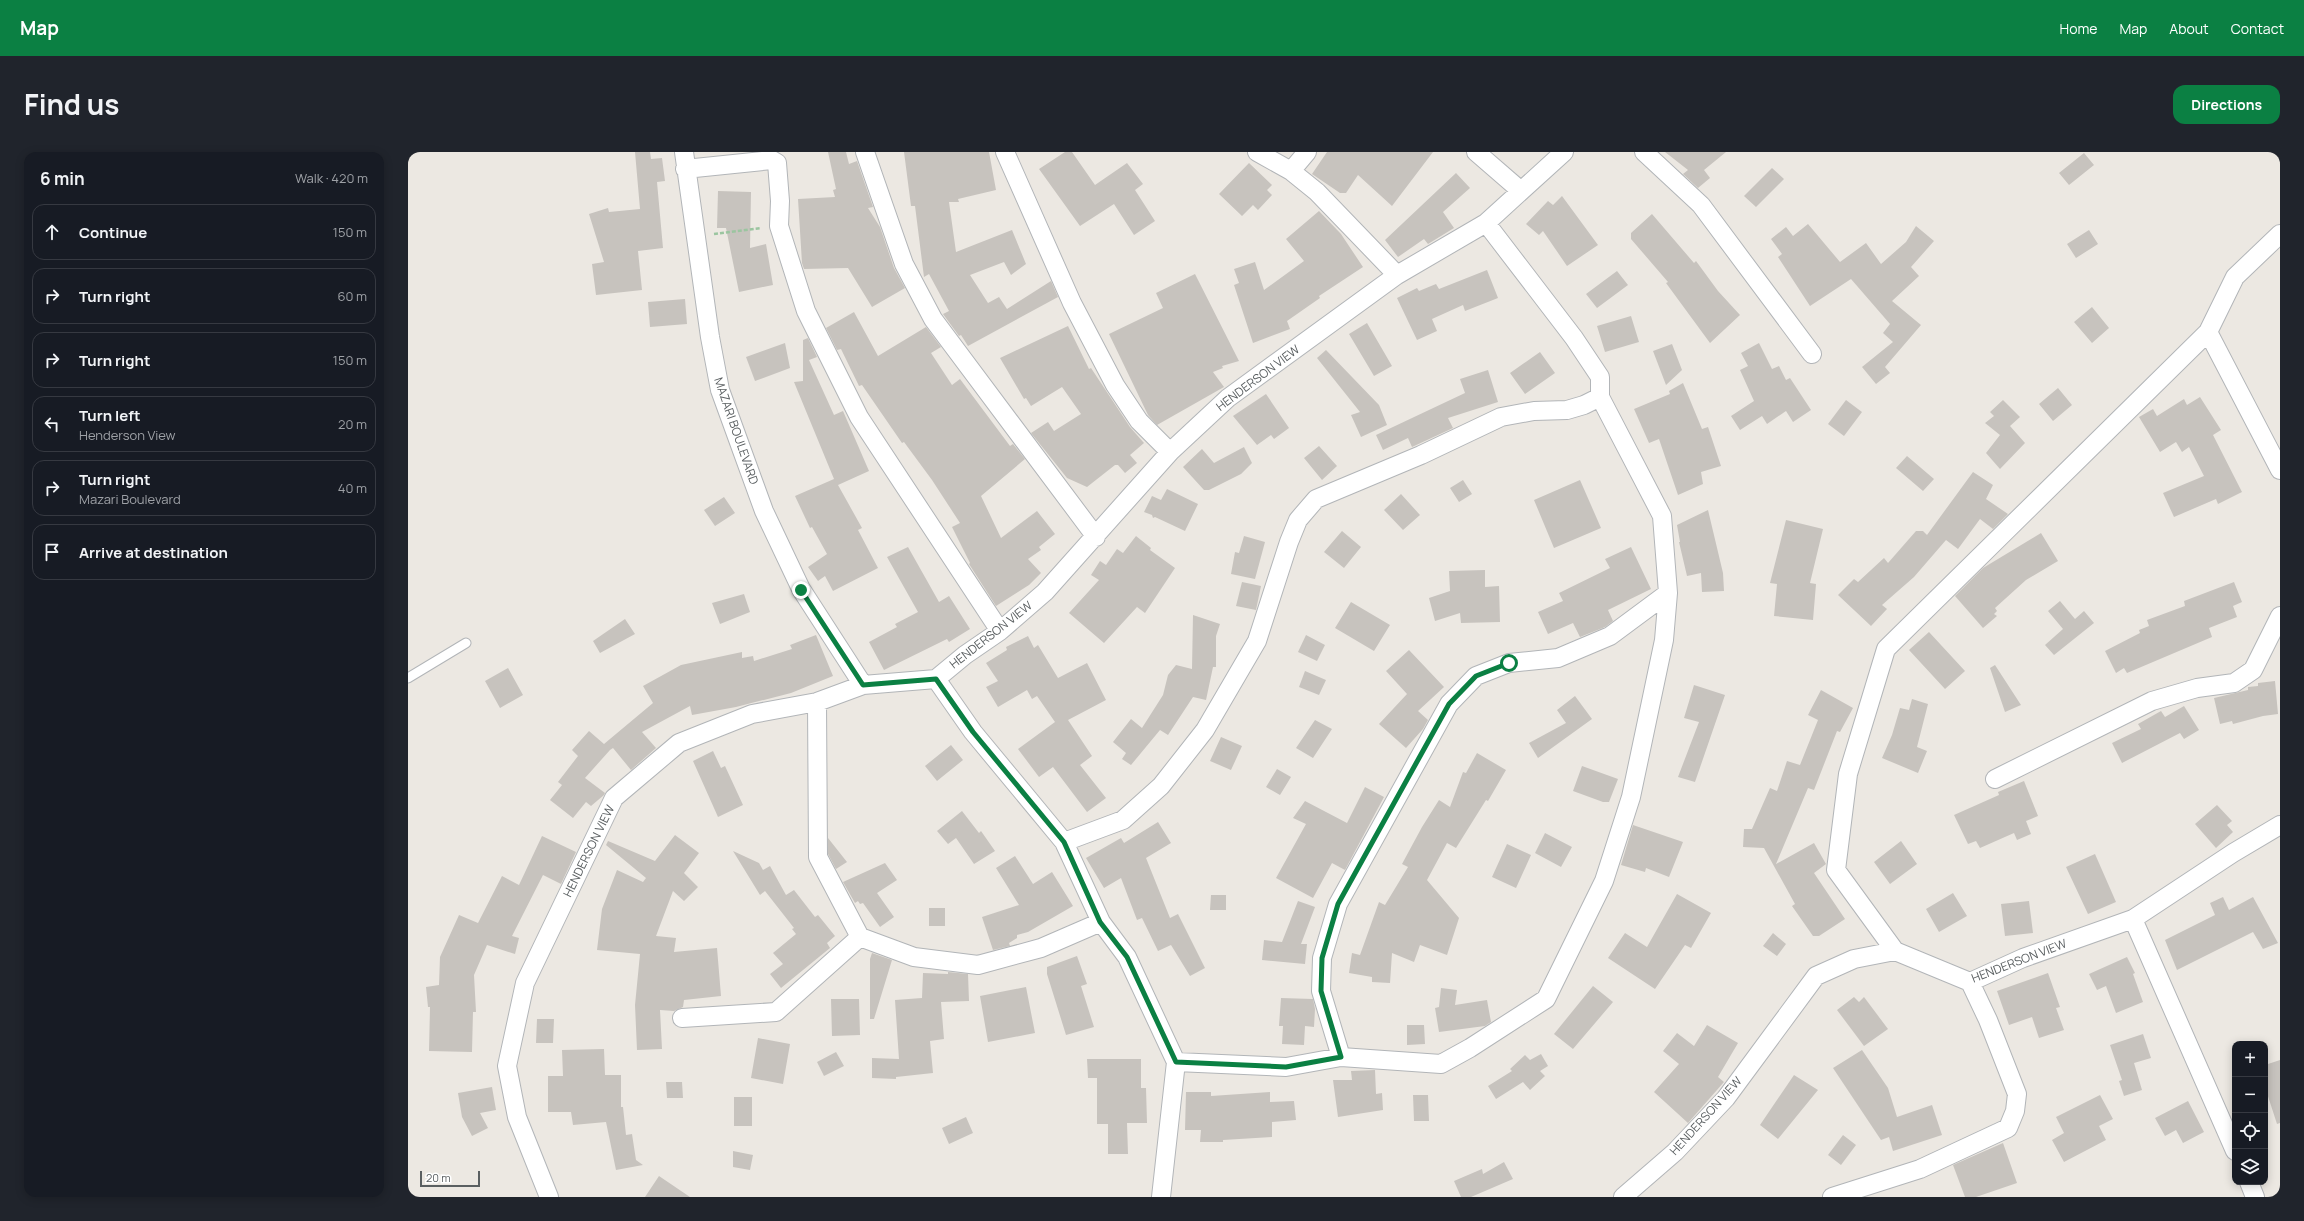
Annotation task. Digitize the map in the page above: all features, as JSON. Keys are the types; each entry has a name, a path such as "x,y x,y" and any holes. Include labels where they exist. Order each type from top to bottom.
{"street":[{"path":"865,152 904,264 933,319 1096,537"},
{"path":"1004,152 1072,303 1115,385 1139,421 1170,452"},
{"path":"1257,152 1291,172 1317,192 1397,275"},
{"path":"1291,172 1307,152"},
{"path":"1476,152 1521,191"},
{"name":"HENDERSON VIEW","path":"549,1197 517,1117 507,1066 526,983 614,798 679,743 752,714 817,702 863,685 936,679 965,655 1000,631 1045,592 1096,537 1170,452 1228,398 1397,275 1486,223 1564,152"},
{"path":"1644,152 1702,206 1812,354"},
{"path":"684,161 775,161 780,200 779,226 806,311 859,417 1000,631"},
{"name":"MAZARI BOULEVARD","path":"684,161 720,390 757,491 801,590 863,685"},
{"path":"1176,1062 1286,1067 1341,1057 1441,1064 1470,1048 1546,999 1604,881 1631,797 1664,640 1668,593 1662,516 1600,397 1600,377 1574,338 1486,223"},
{"path":"1894,951 1836,870 1848,774 1886,649 2208,332 2235,277 2280,234"},
{"path":"2208,332 2280,470"},
{"path":"1064,842 1123,820 1162,786 1205,730 1257,641 1289,542 1298,520 1316,499 1421,455 1500,417 1534,410 1567,410 1584,405 1600,397"},
{"path":"1341,1057 1321,991 1322,958 1338,904 1449,704 1476,676 1509,663 1558,658 1610,636 1668,593"},
{"path":"1995,779 2152,701 2197,688 2234,683 2253,670 2280,616"},
{"path":"936,679 973,732 1064,842 1100,922 1127,957 1176,1062 1161,1197"},
{"path":"817,702 818,857 860,938 914,957 978,965 1041,948 1100,922"},
{"name":"HENDERSON VIEW","path":"1623,1197 1675,1152 1726,1098 1816,976 1854,959 1894,951 1970,982 2023,958 2133,919 2233,853 2280,825"},
{"path":"2133,919 2234,1149"},
{"path":"682,1018 776,1012 860,938"},
{"path":"1832,1197 1920,1169 2008,1128 2015,1112 2017,1094 1988,1020 1970,982"},
{"path":"2250,1185 2255,1197"}],"lane":[{"path":"408,678 466,643"}],"path":[{"path":"696,237 779,226"}],"building":[{"path":"635,152 650,152 651,159 662,158 665,181 657,182 663,248 638,251 642,290 596,295 592,264 604,262 589,214 608,208 609,212 640,209"},
{"path":"828,152 846,152 849,164 857,161 873,207 868,208 880,227 894,268 905,288 872,307 848,268 804,269 802,263 798,199 835,197 833,190 836,189"},
{"path":"904,152 989,152 996,190 958,199 959,202 949,202 956,252 1012,230 1026,264 1011,275 1004,262 970,275 988,303 999,297 1007,309 1051,281 1058,297 968,346 961,335 959,336 943,314 949,311 929,274 924,277 915,206 911,206"},
{"path":"1065,152 1072,152 1095,185 1127,163 1143,184 1135,190 1155,221 1134,235 1114,204 1080,226 1039,169"},
{"path":"1327,152 1433,152 1392,206 1358,175 1346,193 1340,193 1312,174"},
{"path":"1665,152 1726,152 1704,170 1710,178 1698,188 1683,174 1688,170"},
{"path":"2084,153 2094,165 2069,185 2059,173"},
{"path":"1249,163 1272,185 1267,190 1272,195 1258,210 1253,205 1242,216 1219,194"},
{"path":"1772,168 1784,179 1756,207 1744,196"},
{"path":"1456,173 1470,188 1443,212 1454,228 1428,244 1424,239 1398,257 1385,240"},
{"path":"718,191 751,192 750,248 766,244 773,285 739,292 726,228 717,228"},
{"path":"1562,196 1598,245 1567,266 1543,231 1539,235 1526,224 1548,201 1553,205"},
{"path":"1319,211 1341,234 1363,267 1319,296 1320,298 1287,321 1290,329 1253,343 1234,285 1239,283 1234,269 1255,262 1264,290 1304,261 1286,239"},
{"path":"1652,214 1694,263 1696,261 1718,291 1740,315 1710,343 1666,283 1668,282 1631,239 1631,233"},
{"path":"1808,224 1840,262 1866,243 1881,264 1906,242 1916,226 1934,241 1911,267 1919,276 1892,301 1921,325 1885,367 1890,373 1876,384 1862,367 1893,342 1883,333 1890,324 1851,279 1810,306 1778,257 1782,254 1771,239 1786,227 1793,236"},
{"path":"2089,230 2098,244 2076,258 2067,244"},
{"path":"1487,270 1498,298 1465,311 1463,305 1432,319 1437,331 1417,340 1397,298 1417,288 1419,291 1436,284 1439,289"},
{"path":"1617,271 1628,285 1597,308 1586,294"},
{"path":"1195,274 1239,361 1222,366 1223,368 1213,372 1224,387 1157,425 1148,415 1109,334 1163,308 1156,293"},
{"path":"685,299 687,324 650,327 648,302"},
{"path":"2092,307 2109,328 2092,343 2074,322"},
{"path":"854,312 878,356 926,327 941,347 931,353 952,385 960,379 1010,446 1013,444 1025,459 981,496 1001,538 1037,511 1055,534 1039,547 1041,550 1028,559 1041,573 1029,585 996,606 969,564 970,563 952,527 960,523 932,480 904,442 902,443 862,385 859,386 841,349 837,350 826,328"},
{"path":"1631,316 1639,342 1605,352 1597,326"},
{"path":"1367,323 1392,366 1374,376 1349,334"},
{"path":"1068,326 1089,369 1091,368 1130,427 1144,443 1130,455 1137,463 1125,473 1118,465 1115,465 1087,487 1067,478 1031,433 1048,422 1054,431 1081,414 1062,387 1031,406 1026,398 1024,399 1000,358"},
{"path":"808,338 817,357 809,360 834,415 843,411 869,471 838,485 862,528 858,530 878,568 833,591 825,576 818,581 808,567 827,554 812,527 810,528 795,496 834,479 794,382 803,381 803,340"},
{"path":"785,343 790,368 755,381 746,357"},
{"path":"1759,343 1772,369 1779,366 1786,380 1790,378 1811,410 1793,422 1786,411 1767,424 1762,416 1740,430 1731,416 1754,401 1740,370 1748,366 1741,353"},
{"path":"1672,344 1682,370 1666,385 1653,351"},
{"path":"1326,350 1379,405 1387,425 1361,437 1351,415 1360,412 1317,358"},
{"path":"1540,352 1555,373 1525,394 1510,373"},
{"path":"1488,370 1498,402 1448,418 1453,428 1412,447 1408,438 1383,450 1376,435 1465,393 1460,379"},
{"path":"1683,383 1702,429 1708,427 1721,466 1701,472 1703,484 1678,495 1659,439 1649,443 1634,409 1670,394 1669,391"},
{"path":"2058,388 2072,405 2053,421 2039,404"},
{"path":"1266,394 1289,428 1274,439 1271,435 1257,445 1233,416"},
{"path":"2200,397 2221,430 2213,435 2242,492 2218,504 2216,499 2174,517 2163,493 2204,476 2189,447 2182,452 2176,442 2160,452 2139,417 2153,409 2157,416 2184,399 2187,405"},
{"path":"1846,400 1862,412 1844,436 1828,424"},
{"path":"2003,400 2020,417 2010,426 2025,443 2000,469 1986,453 2000,435 1985,423 1994,416 1990,412"},
{"path":"1319,446 1337,466 1322,480 1304,458"},
{"path":"1244,447 1252,463 1241,474 1209,490 1204,490 1183,467 1202,449 1214,463"},
{"path":"1907,456 1934,479 1923,491 1896,468"},
{"path":"1973,472 1993,485 1986,499 2008,514 1993,529 1980,519 1958,549 1946,540 1914,577 1882,605 1887,609 1871,626 1838,595 1854,579 1858,582 1884,558 1888,563 1916,531 1923,531 1927,535"},
{"path":"1463,480 1472,494 1459,502 1450,488"},
{"path":"1580,480 1601,528 1554,548 1534,500"},
{"path":"1167,489 1198,504 1185,531 1155,517 1153,518 1152,515 1144,512 1152,496 1161,500"},
{"path":"1401,494 1420,515 1403,530 1384,510"},
{"path":"724,497 735,513 715,526 704,510"},
{"path":"1708,510 1723,573 1724,591 1702,592 1701,573 1687,576 1679,542 1677,525"},
{"path":"1786,520 1823,529 1810,583 1816,584 1813,620 1774,616 1777,584 1770,583"},
{"path":"1342,531 1361,547 1344,568 1324,552"},
{"path":"2041,533 2058,561 2026,580 1995,608 1997,611 1994,614 1997,616 1983,628 1955,596 1983,568"},
{"path":"1136,536 1151,548 1150,550 1175,568 1145,613 1137,607 1104,643 1069,613 1099,580 1091,575 1100,561 1106,565 1117,549 1123,553"},
{"path":"1244,536 1265,542 1255,579 1231,574 1235,552 1239,553"},
{"path":"908,547 939,602 949,596 970,629 949,642 947,639 884,670 869,642 897,627 895,624 918,612 887,557"},
{"path":"1631,547 1651,589 1608,610 1613,621 1605,627 1580,637 1573,623 1548,634 1538,612 1563,601 1559,593 1610,568 1605,559"},
{"path":"1485,570 1485,587 1499,586 1500,622 1461,623 1460,613 1435,621 1429,598 1450,591 1449,571"},
{"path":"1242,582 1261,586 1256,610 1236,606"},
{"path":"2234,582 2242,602 2233,606 2237,617 2209,628 2212,637 2127,673 2124,668 2116,673 2105,651 2140,633 2139,630 2149,626 2147,620 2185,606 2184,601"},
{"path":"744,594 750,612 720,624 712,603"},
{"path":"2060,601 2075,619 2084,611 2094,623 2054,655 2045,645 2063,629 2048,611"},
{"path":"1351,602 1390,625 1374,651 1335,628"},
{"path":"1193,615 1220,624 1216,636 1216,667 1213,667 1206,700 1193,697 1168,735 1160,730 1131,765 1122,759 1126,753 1113,742 1131,719 1142,728 1163,695 1168,675 1176,665 1192,669"},
{"path":"625,619 635,634 600,653 593,641"},
{"path":"1929,632 1965,671 1945,689 1909,650"},
{"path":"816,635 833,676 791,693 736,707 692,715 690,706 642,732 656,748 631,770 613,748 610,750 585,778 605,793 591,806 586,802 573,818 550,800 562,785 558,782 578,756 572,750 589,731 604,744 653,703 643,686 681,665 742,652 742,658 753,656 754,661 792,649 790,645"},
{"path":"1306,635 1325,645 1317,661 1298,652"},
{"path":"1028,636 1034,648 1038,645 1058,678 1087,663 1106,700 1068,720 1092,756 1080,765 1106,798 1087,812 1053,767 1039,777 1018,749 1055,722 1037,696 1032,699 1027,690 998,707 986,687 998,681 986,663 1007,650 1006,647"},
{"path":"1409,650 1444,687 1418,711 1428,720 1423,729 1406,748 1379,724 1407,694 1386,671"},
{"path":"1995,665 2021,705 2005,712 1990,668"},
{"path":"508,668 523,695 500,708 485,681"},
{"path":"1305,671 1326,680 1319,695 1299,687"},
{"path":"2275,681 2278,714 2263,716 2233,724 2232,721 2220,724 2214,698 2248,690 2248,687 2258,686 2258,683"},
{"path":"1694,685 1725,695 1695,782 1678,777 1699,722 1684,718"},
{"path":"1821,690 1853,708 1840,732 1837,731 1814,790 1808,788 1776,864 1814,843 1826,864 1814,873 1845,919 1819,936 1813,936 1792,906 1795,904 1764,848 1743,847 1744,829 1752,829 1770,788 1777,791 1787,761 1800,765 1818,720 1808,715"},
{"path":"1575,696 1592,719 1538,758 1529,743 1566,723 1557,710"},
{"path":"1912,699 1928,704 1917,747 1927,751 1918,773 1882,758 1892,735 1900,708 1909,710"},
{"path":"2184,706 2199,730 2184,739 2180,733 2122,763 2112,743 2141,729 2138,724 2161,711 2165,717"},
{"path":"1315,720 1332,729 1313,758 1296,748"},
{"path":"1221,737 1242,746 1231,770 1210,761"},
{"path":"951,745 963,760 937,781 925,766"},
{"path":"713,751 721,768 725,766 743,805 718,817 693,761"},
{"path":"1477,753 1506,770 1488,801 1486,800 1456,848 1447,843 1427,880 1459,918 1447,955 1420,945 1414,962 1392,953 1390,983 1372,982 1372,977 1349,973 1352,953 1360,955 1379,902 1385,905 1408,867 1402,864 1422,827 1439,800 1450,807 1463,772 1466,773"},
{"path":"1582,766 1618,779 1609,802 1603,802 1573,791"},
{"path":"1277,769 1291,777 1280,795 1266,787"},
{"path":"2024,781 2038,816 2026,821 2031,834 2017,840 2014,833 1980,848 1976,841 1968,844 1954,815 1999,795 1998,792"},
{"path":"1365,787 1384,797 1345,870 1332,863 1313,898 1276,878 1306,824 1293,818 1305,801 1347,823"},
{"path":"2217,805 2232,821 2227,825 2233,832 2216,848 2195,824"},
{"path":"962,811 979,833 981,831 995,851 974,864 956,838 948,844 937,831"},
{"path":"1158,822 1171,843 1146,858 1170,918 1178,914 1205,968 1190,976 1171,945 1158,951 1142,918 1137,920 1121,878 1104,888 1086,858 1121,838 1124,843"},
{"path":"1633,825 1683,842 1669,877 1646,868 1645,872 1621,865"},
{"path":"1545,833 1572,847 1561,867 1535,853"},
{"path":"675,835 699,853 684,873 698,887 684,901 673,891 656,936 676,938 674,952 717,948 721,996 684,1000 683,1007 674,1011 660,1010 662,1049 637,1050 635,1005 640,954 597,950 602,909 617,870 643,882 646,878 606,845 608,841 655,861"},
{"path":"542,836 576,852 561,884 543,875 512,936 519,938 515,954 487,945 474,975 476,1012 473,1012 472,1052 429,1051 430,1007 428,1007 426,987 439,985 440,957 459,915 478,923 502,876 519,885"},
{"path":"828,838 847,862 836,869 828,854"},
{"path":"1901,841 1917,864 1890,884 1874,862"},
{"path":"1507,844 1531,855 1516,888 1492,877"},
{"path":"733,851 759,863 763,870 770,866 786,895 794,890 815,917 818,915 835,936 827,943 830,948 781,988 770,974 783,964 773,953 796,934 792,929 794,928 765,891 760,895"},
{"path":"2095,854 2116,902 2088,914 2066,867"},
{"path":"1015,856 1033,884 1052,872 1073,906 1028,932 1017,935 1017,938 1009,943 1010,946 993,950 982,917 1019,905 996,868"},
{"path":"885,863 897,880 877,893 894,917 880,927 863,903 860,904 858,901 855,903 843,882"},
{"path":"1953,893 1967,916 1939,932 1926,909"},
{"path":"1677,894 1711,913 1691,948 1685,945 1655,989 1608,958 1625,933 1647,947"},
{"path":"1211,895 1226,895 1226,910 1210,910"},
{"path":"2223,897 2229,910 2253,897 2278,943 2263,949 2253,932 2177,970 2165,940 2215,915 2210,903"},
{"path":"1298,901 1315,907 1301,944 1307,944 1305,964 1262,960 1264,940 1282,942"},
{"path":"2029,901 2033,933 2005,936 2001,904"},
{"path":"929,908 945,908 945,926 929,926"},
{"path":"1773,933 1786,944 1777,956 1763,946"},
{"path":"872,953 892,960 874,1019 870,1019 870,959"},
{"path":"1077,956 1087,984 1081,986 1094,1027 1066,1035 1047,974 1047,967"},
{"path":"2127,957 2135,973 2133,974 2143,1002 2116,1013 2106,986 2097,990 2089,974"},
{"path":"948,972 968,974 969,1001 941,1002 944,1039 930,1041 933,1073 896,1077 896,1079 872,1078 872,1058 899,1059 895,1000 922,998 923,973 948,974"},
{"path":"2048,973 2060,1007 2056,1008 2064,1030 2039,1038 2032,1017 2009,1025 1997,991"},
{"path":"1593,986 1613,1002 1573,1049 1554,1034"},
{"path":"1026,987 1035,1033 988,1042 980,996"},
{"path":"1441,988 1457,990 1455,1005 1487,1000 1491,1022 1485,1026 1439,1032 1435,1008 1439,1007"},
{"path":"1854,997 1859,1002 1864,997 1888,1029 1864,1046 1837,1010"},
{"path":"1281,998 1313,999 1315,1009 1314,1027 1305,1026 1304,1045 1282,1044 1283,1026 1279,1026"},
{"path":"831,999 859,999 860,1035 832,1036"},
{"path":"537,1019 554,1019 553,1043 536,1043"},
{"path":"1407,1025 1424,1025 1425,1044 1407,1045"},
{"path":"1707,1025 1738,1043 1718,1077 1724,1082 1688,1123 1654,1092 1679,1064 1663,1051 1677,1033 1694,1046"},
{"path":"2143,1034 2151,1058 2134,1063 2142,1090 2124,1096 2119,1081 2122,1080 2110,1045"},
{"path":"758,1038 790,1044 783,1084 751,1078"},
{"path":"604,1049 605,1075 621,1075 621,1107 623,1107 626,1135 632,1134 636,1160 643,1165 616,1170 606,1122 573,1125 571,1112 548,1112 548,1076 563,1076 562,1050"},
{"path":"1862,1050 1888,1088 1897,1117 1932,1105 1942,1135 1893,1151 1889,1137 1881,1140 1833,1068"},
{"path":"836,1052 844,1066 824,1076 817,1062"},
{"path":"1541,1054 1548,1066 1540,1071 1545,1076 1530,1090 1523,1082 1496,1099 1488,1086 1512,1071 1510,1069 1525,1055 1530,1060"},
{"path":"1087,1059 1141,1059 1141,1088 1146,1088 1147,1123 1127,1123 1128,1154 1108,1154 1108,1124 1097,1124 1097,1078 1088,1078"},
{"path":"2280,1060 2280,1123 2277,1124 2268,1096 2268,1064"},
{"path":"1375,1070 1376,1094 1382,1093 1383,1110 1338,1117 1333,1080 1352,1080 1351,1071"},
{"path":"1794,1075 1818,1090 1778,1139 1760,1125"},
{"path":"666,1082 682,1082 683,1098 667,1098"},
{"path":"492,1087 496,1110 480,1113 488,1128 472,1136 462,1117 458,1093"},
{"path":"1186,1092 1211,1092 1211,1096 1270,1092 1270,1102 1294,1101 1296,1120 1272,1122 1272,1137 1223,1140 1223,1142 1200,1142 1201,1130 1185,1130"},
{"path":"1413,1095 1428,1095 1429,1121 1414,1121"},
{"path":"2100,1095 2113,1119 2099,1126 2106,1140 2064,1162 2052,1140 2064,1133 2056,1117"},
{"path":"734,1097 752,1097 752,1126 734,1126"},
{"path":"2188,1101 2204,1132 2183,1143 2176,1130 2165,1136 2155,1118"},
{"path":"966,1117 973,1133 949,1144 942,1128"},
{"path":"1843,1135 1856,1145 1841,1165 1828,1155"},
{"path":"2003,1143 2017,1183 1976,1197 1965,1197 1953,1165"},
{"path":"733,1151 753,1155 750,1170 733,1167"},
{"path":"1504,1162 1513,1179 1471,1197 1461,1197 1454,1181 1482,1169 1483,1174"},
{"path":"659,1176 690,1197 645,1197"}],"route":[{"path":"801,590 863,685 936,679 973,732 1064,842 1100,922 1127,957 1176,1062 1286,1067 1341,1057 1321,991 1322,958 1338,904 1449,704 1476,676 1509,663"}]}
